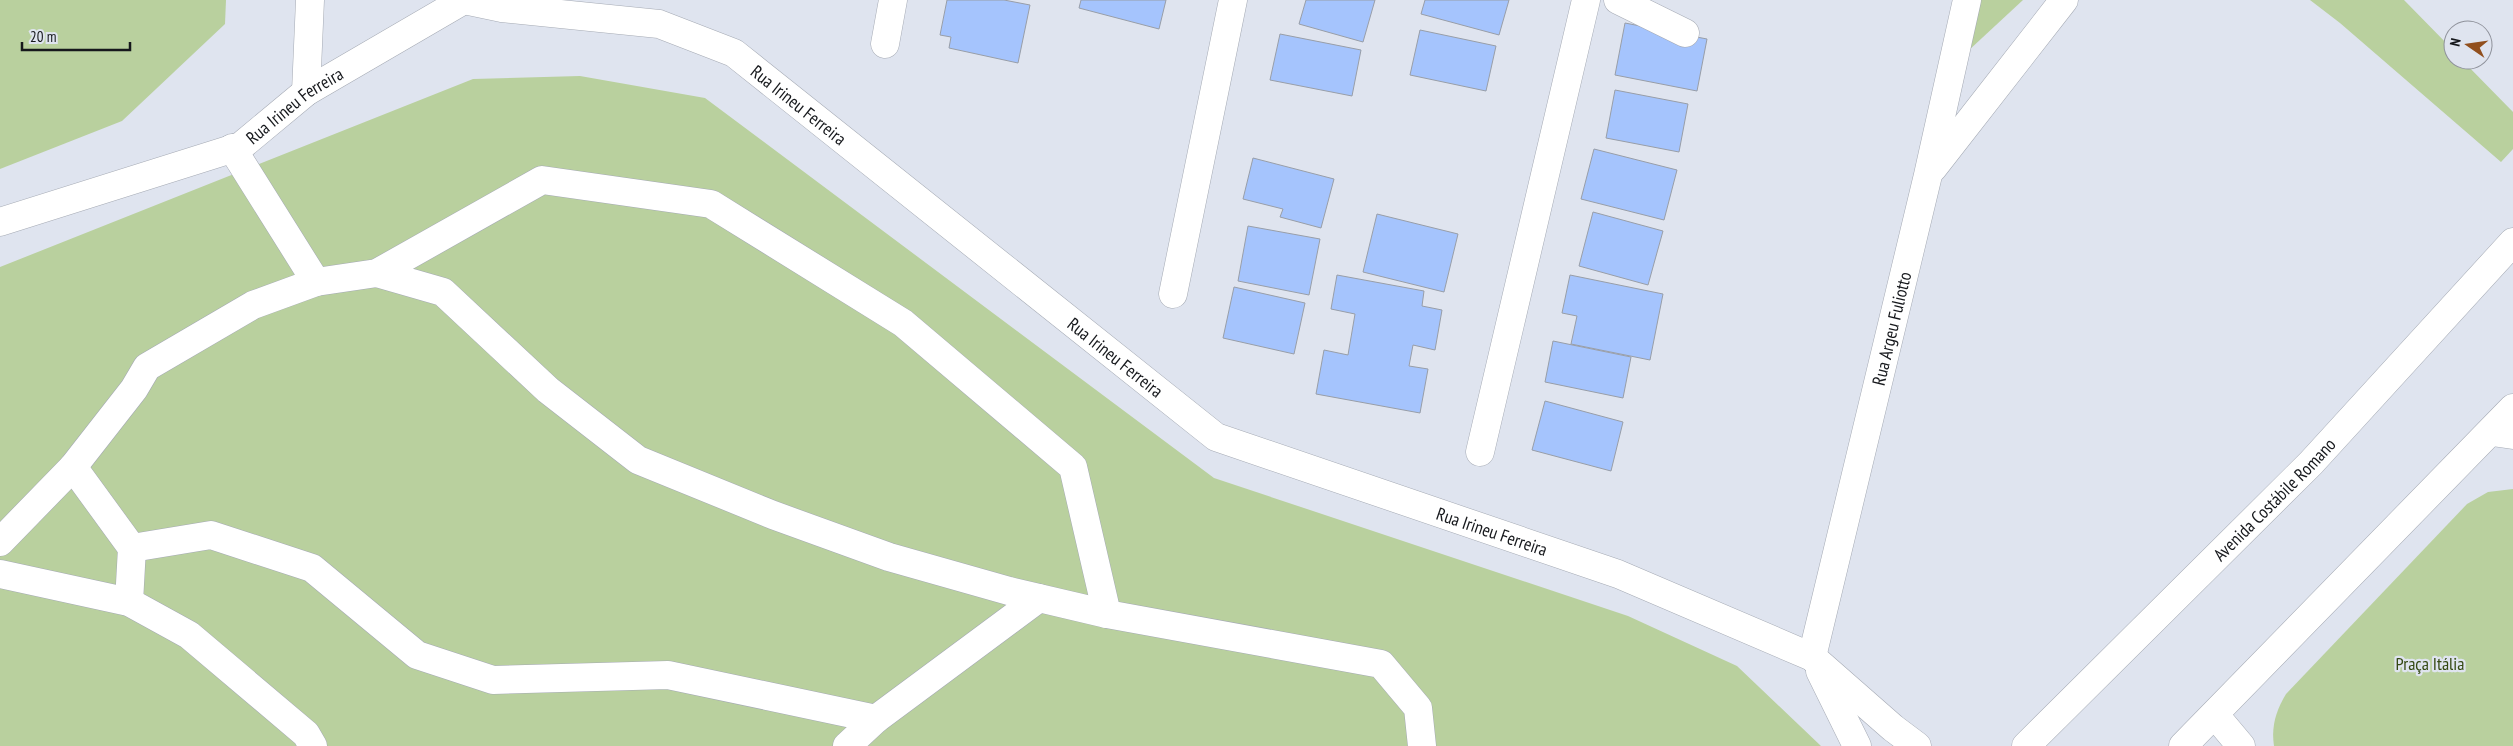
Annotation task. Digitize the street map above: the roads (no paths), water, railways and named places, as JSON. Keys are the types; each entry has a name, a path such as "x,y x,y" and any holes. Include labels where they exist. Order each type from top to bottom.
{"street":[{"path":"306,92 310,0"},
{"name":"Rua Irineu Ferreira","path":"0,222 241,146 306,92 464,0 547,6 659,24 734,53 1216,437 1618,574 1812,657 1892,728 1917,746"},
{"path":"884,44 893,0"},
{"path":"1173,294 1233,0"},
{"path":"1480,452 1586,0"},
{"path":"1618,0 1685,33"},
{"name":"Rua Argeu Fuliotto","path":"1812,657 1928,175 1967,0"},
{"path":"1928,175 2064,0"},
{"path":"232,148 316,282"},
{"path":"0,542 73,467 134,389 147,367 253,305 316,282 378,273 542,180 711,204 903,323 1073,467 1107,614"},
{"name":"Avenida Costábile Romano","path":"2026,746 2310,463 2513,242"},
{"path":"378,273 443,292 548,390 638,460 773,515 889,557 1039,598 1107,614 1381,664 1418,708 1422,746"},
{"path":"2183,746 2502,433 2513,408"},
{"path":"73,467 132,548 129,602"},
{"path":"132,548 211,535 312,568 417,655 493,680 668,675 876,720"},
{"path":"0,574 129,602 189,635 306,734 313,746"},
{"path":"847,746 876,720 1039,598"},
{"path":"1812,657 1857,746"},
{"path":"2215,714 2241,746"}],"park label":[{"name":"Praça Itália","path":"2430,663"}]}
